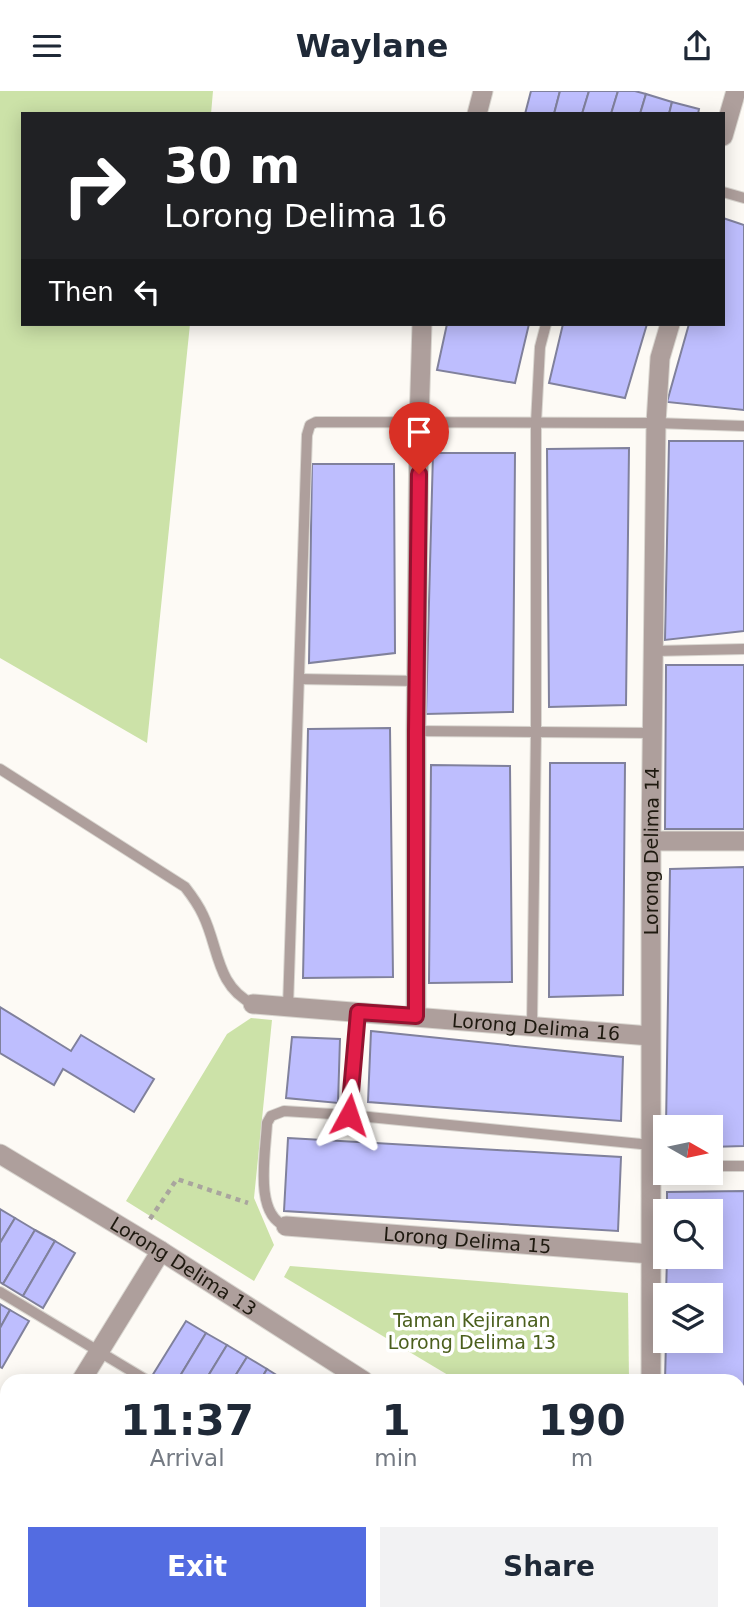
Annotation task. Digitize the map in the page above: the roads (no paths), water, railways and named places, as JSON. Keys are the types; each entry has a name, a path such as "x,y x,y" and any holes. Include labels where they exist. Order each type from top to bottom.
{"street":[{"path":"478,112 483,91"},
{"path":"725,129 736,91"},
{"path":"416,1016 416,731 422,326"},
{"name":"Lorong Delima 14","path":"653,1153 650,1145 650,1036 656,423 660,358 669,326"},
{"path":"651,841 744,841"},
{"name":"Lorong Delima 16","path":"253,1004 650,1036"},
{"name":"Lorong Delima 13","path":"0,1154 160,1251 353,1374"},
{"name":"Lorong Delima 14","path":"650,1374 651,1254 656,1185"},
{"name":"Lorong Delima 15","path":"286,1226 651,1254"},
{"path":"85,1374 160,1251"}],"lane":[{"path":"725,193 744,198"},
{"path":"531,1026 536,731 536,423 540,347 546,326"},
{"path":"288,1007 307,435 310,425 316,422 656,423 744,426"},
{"path":"654,651 744,649"},
{"path":"299,679 417,681"},
{"path":"416,731 653,733"},
{"path":"0,769 185,887 196,900 204,917 226,979 233,991 253,1004"},
{"path":"349,1115 358,1012"},
{"path":"286,1226 273,1218 263,1194 267,1123 271,1116 284,1111 650,1145"},
{"path":"723,1166 744,1166"},
{"path":"0,1292 137,1374"}],"park label":[{"name":"Taman Kejiranan Lorong Delima 13","path":"472,1331"}]}
